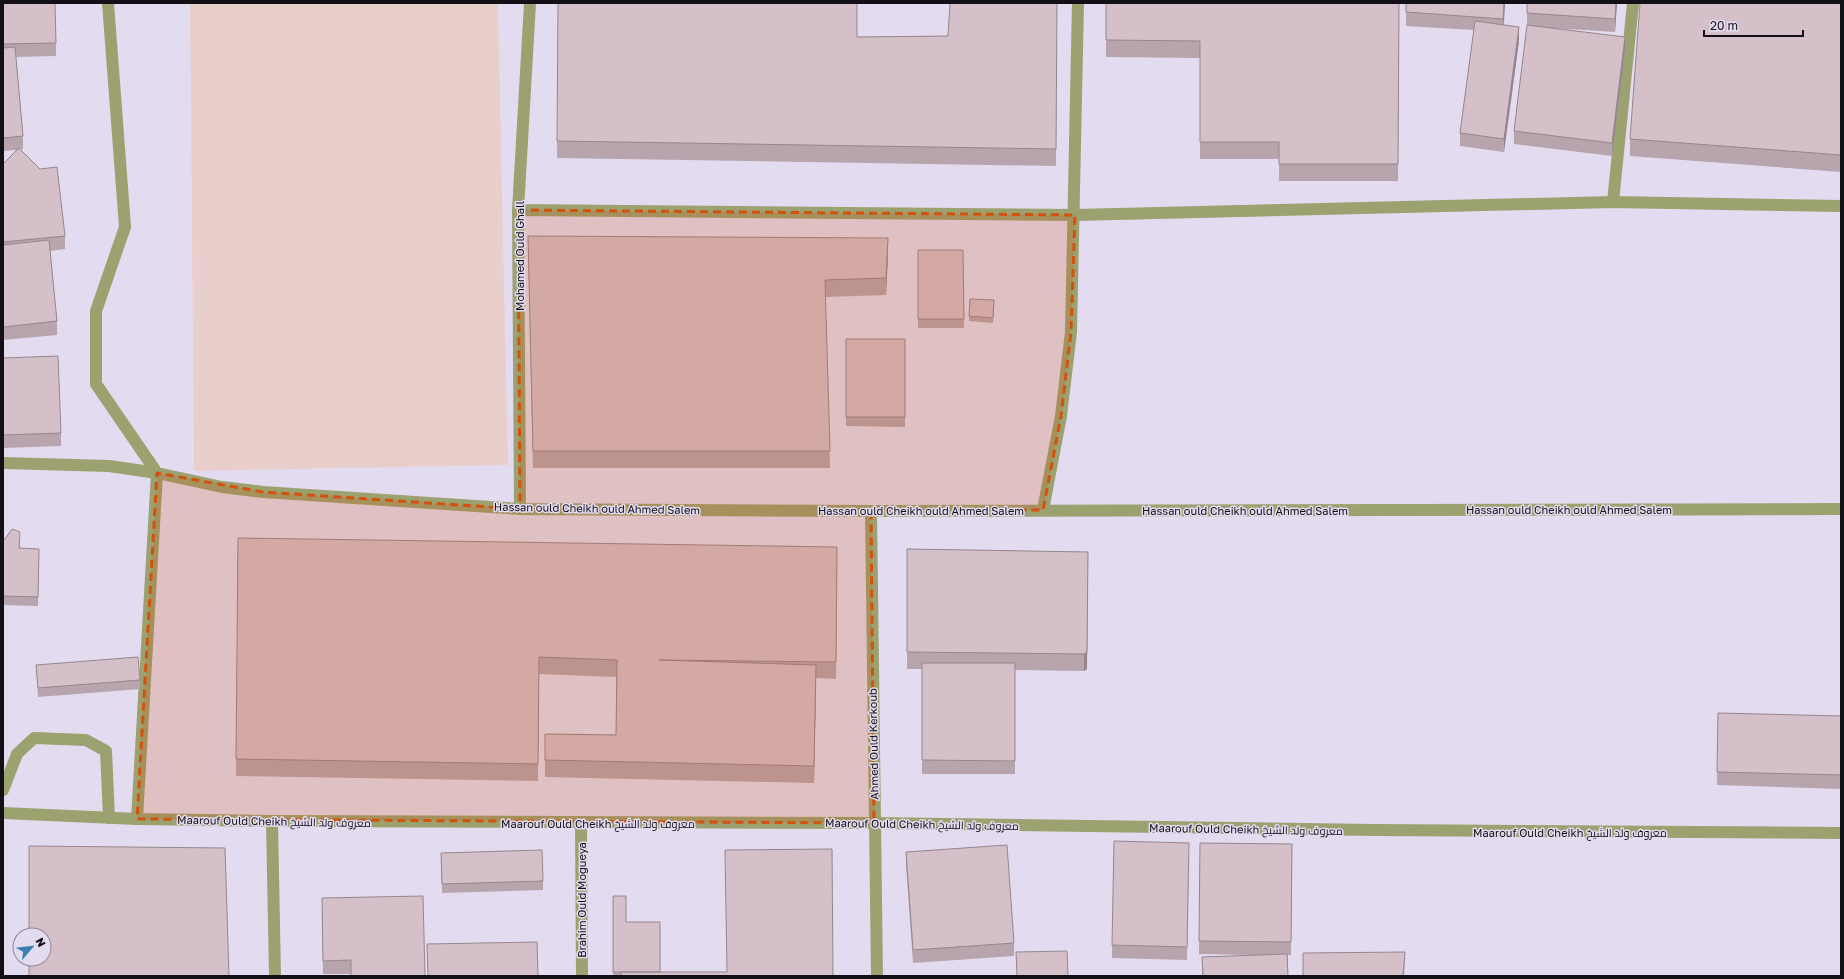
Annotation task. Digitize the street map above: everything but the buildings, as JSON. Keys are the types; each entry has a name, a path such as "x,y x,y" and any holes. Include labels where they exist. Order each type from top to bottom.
{"street":[{"path":"108,3 125,227 96,310 96,384 157,473 137,819"},
{"name":"Mohamed Ould Ghall","path":"520,509 518,210 530,3"},
{"path":"1043,510 1062,416 1071,332 1075,215 1078,3"},
{"path":"1612,202 1633,3"},
{"path":"518,210 1075,215 1612,202 1841,206"},
{"name":"Hassan ould Cheikh ould Ahmed Salem","path":"3,463 109,466 157,473 222,487 263,492 520,509 871,511 1841,509"},
{"name":"Ahmed Ould Kerkoub","path":"871,511 877,976"},
{"path":"3,790 17,754 34,738 86,740 106,751 109,818"},
{"name":"Maarouf Ould Cheikh معروف ولد الشيخ","path":"3,812 137,819 272,821 874,824 1383,830 1841,833"},
{"path":"272,821 275,976"},
{"name":"Brahim Ould Mogueya","path":"581,823 582,976"}],"highlighted area":[{"path":"518,210 1075,215 1071,332 1061,416 1043,510 871,511 874,823 137,819 157,473 263,492 520,509"}],"shaded area":[{"path":"190,3 498,3 508,465 194,471"}]}
